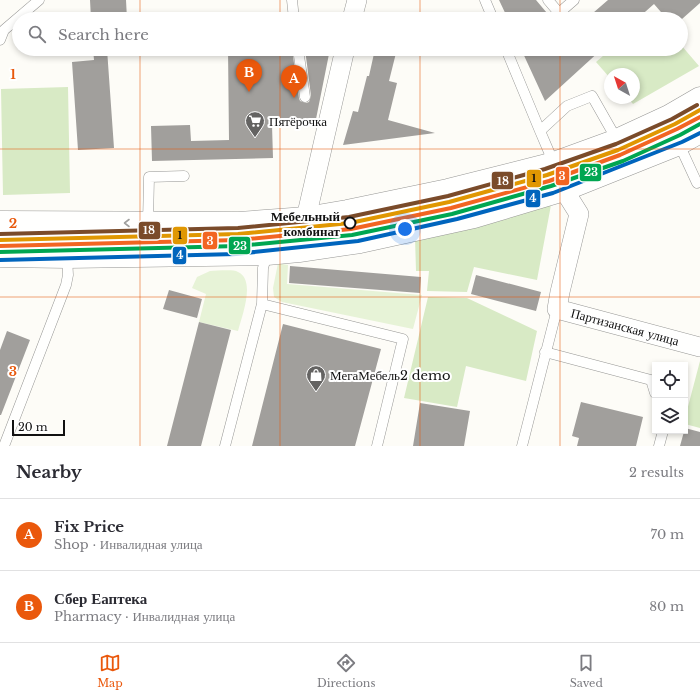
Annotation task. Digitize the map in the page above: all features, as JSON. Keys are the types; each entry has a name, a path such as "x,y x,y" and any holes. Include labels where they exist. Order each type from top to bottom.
{"street":[{"path":"354,12 357,0"},
{"path":"306,218 343,56"},
{"path":"0,222 239,223 306,218 347,211 448,190 551,164 617,140 669,116 700,98"},
{"path":"0,256 67,257 267,254 299,251 375,238 474,217 564,190 679,144 700,132"},
{"name":"Партизанская улица","path":"564,190 579,214 557,309 700,347"}],"lane":[{"path":"25,12 39,0"},
{"path":"292,0 293,12"},
{"path":"485,0 490,12"},
{"path":"548,0 558,12"},
{"path":"560,12 574,0"},
{"path":"0,40 4,30 12,23"},
{"path":"299,56 305,97"},
{"path":"509,56 540,131 551,164"},
{"path":"540,131 567,106 592,96 617,140"},
{"path":"679,144 697,183"},
{"path":"148,223 149,177 184,176"},
{"path":"225,446 262,304 264,268 267,254"},
{"path":"4,446 66,285 68,275 67,257"},
{"path":"262,304 402,339 377,446"},
{"path":"522,446 557,309"},
{"path":"545,352 651,380 652,383"},
{"path":"659,446 662,434"}],"green space":[{"path":"688,53 699,66 640,100 640,68 604,68 604,71 596,62 603,56 688,56"},
{"path":"68,87 70,193 3,195 1,89"},
{"path":"551,205 537,280 474,267 467,292 427,291 429,271 416,271 415,237 490,214"},
{"path":"278,263 288,265 287,284 422,295 413,329 282,302 274,297 273,288"},
{"path":"225,270 238,272 243,276 246,282 247,290 245,308 238,331 199,322 206,294 192,288 197,277 210,271"},
{"path":"428,297 467,298 537,331 526,381 466,366 457,407 404,398"},
{"path":"700,361 700,428 688,425 688,407"}],"building":[{"path":"90,0 126,0 127,12 91,12"},
{"path":"499,0 536,0 546,12 505,12"},
{"path":"608,0 700,0 700,3 688,14 688,12 661,12 654,4 645,12 594,12"},
{"path":"94,56 107,56 114,148 78,150 72,62 94,60"},
{"path":"228,56 293,56 299,98 300,101 306,103 309,102 311,96 306,56 329,56 315,124 272,125 273,158 152,161 151,126 190,125 191,141 229,140"},
{"path":"373,56 395,56 389,81 397,83 388,120 435,133 343,145 353,111 358,112 367,76 369,76"},
{"path":"524,56 594,56 545,101"},
{"path":"290,266 421,277 420,293 289,283"},
{"path":"476,275 541,292 536,311 471,294"},
{"path":"169,290 202,299 197,318 163,309"},
{"path":"199,322 231,330 201,446 167,446"},
{"path":"283,324 381,349 355,446 252,446"},
{"path":"7,331 30,340 0,415 0,350"},
{"path":"581,402 643,417 636,446 577,446 579,438 572,436"},
{"path":"420,403 470,411 464,446 413,446"},
{"path":"688,429 700,432 700,446 680,446 683,434 688,434"}],"transit line":[{"name":"18","path":"0,234 238,228 349,217 448,196 545,169 616,144 672,119 697,105"},
{"name":"1","path":"0,240 238,234 350,223 449,202 547,175 618,150 675,124 700,110"},
{"name":"3","path":"0,246 238,240 351,229 451,208 549,181 620,155 700,117"},
{"name":"23","path":"0,252 238,246 352,235 452,214 551,186 623,161 680,135 700,124"},
{"name":"4","path":"0,260 236,254 358,241 457,219 553,193 682,142 700,133"}],"place":[{"name":"Сбер Еаптека","path":"249,92"},
{"name":"Fix Price","path":"294,98"},
{"name":"Пятёрочка","path":"255,138"},
{"name":"Мебельный комбинат","path":"350,223"},
{"name":"МегаМебель2 demo","path":"316,392"}]}
